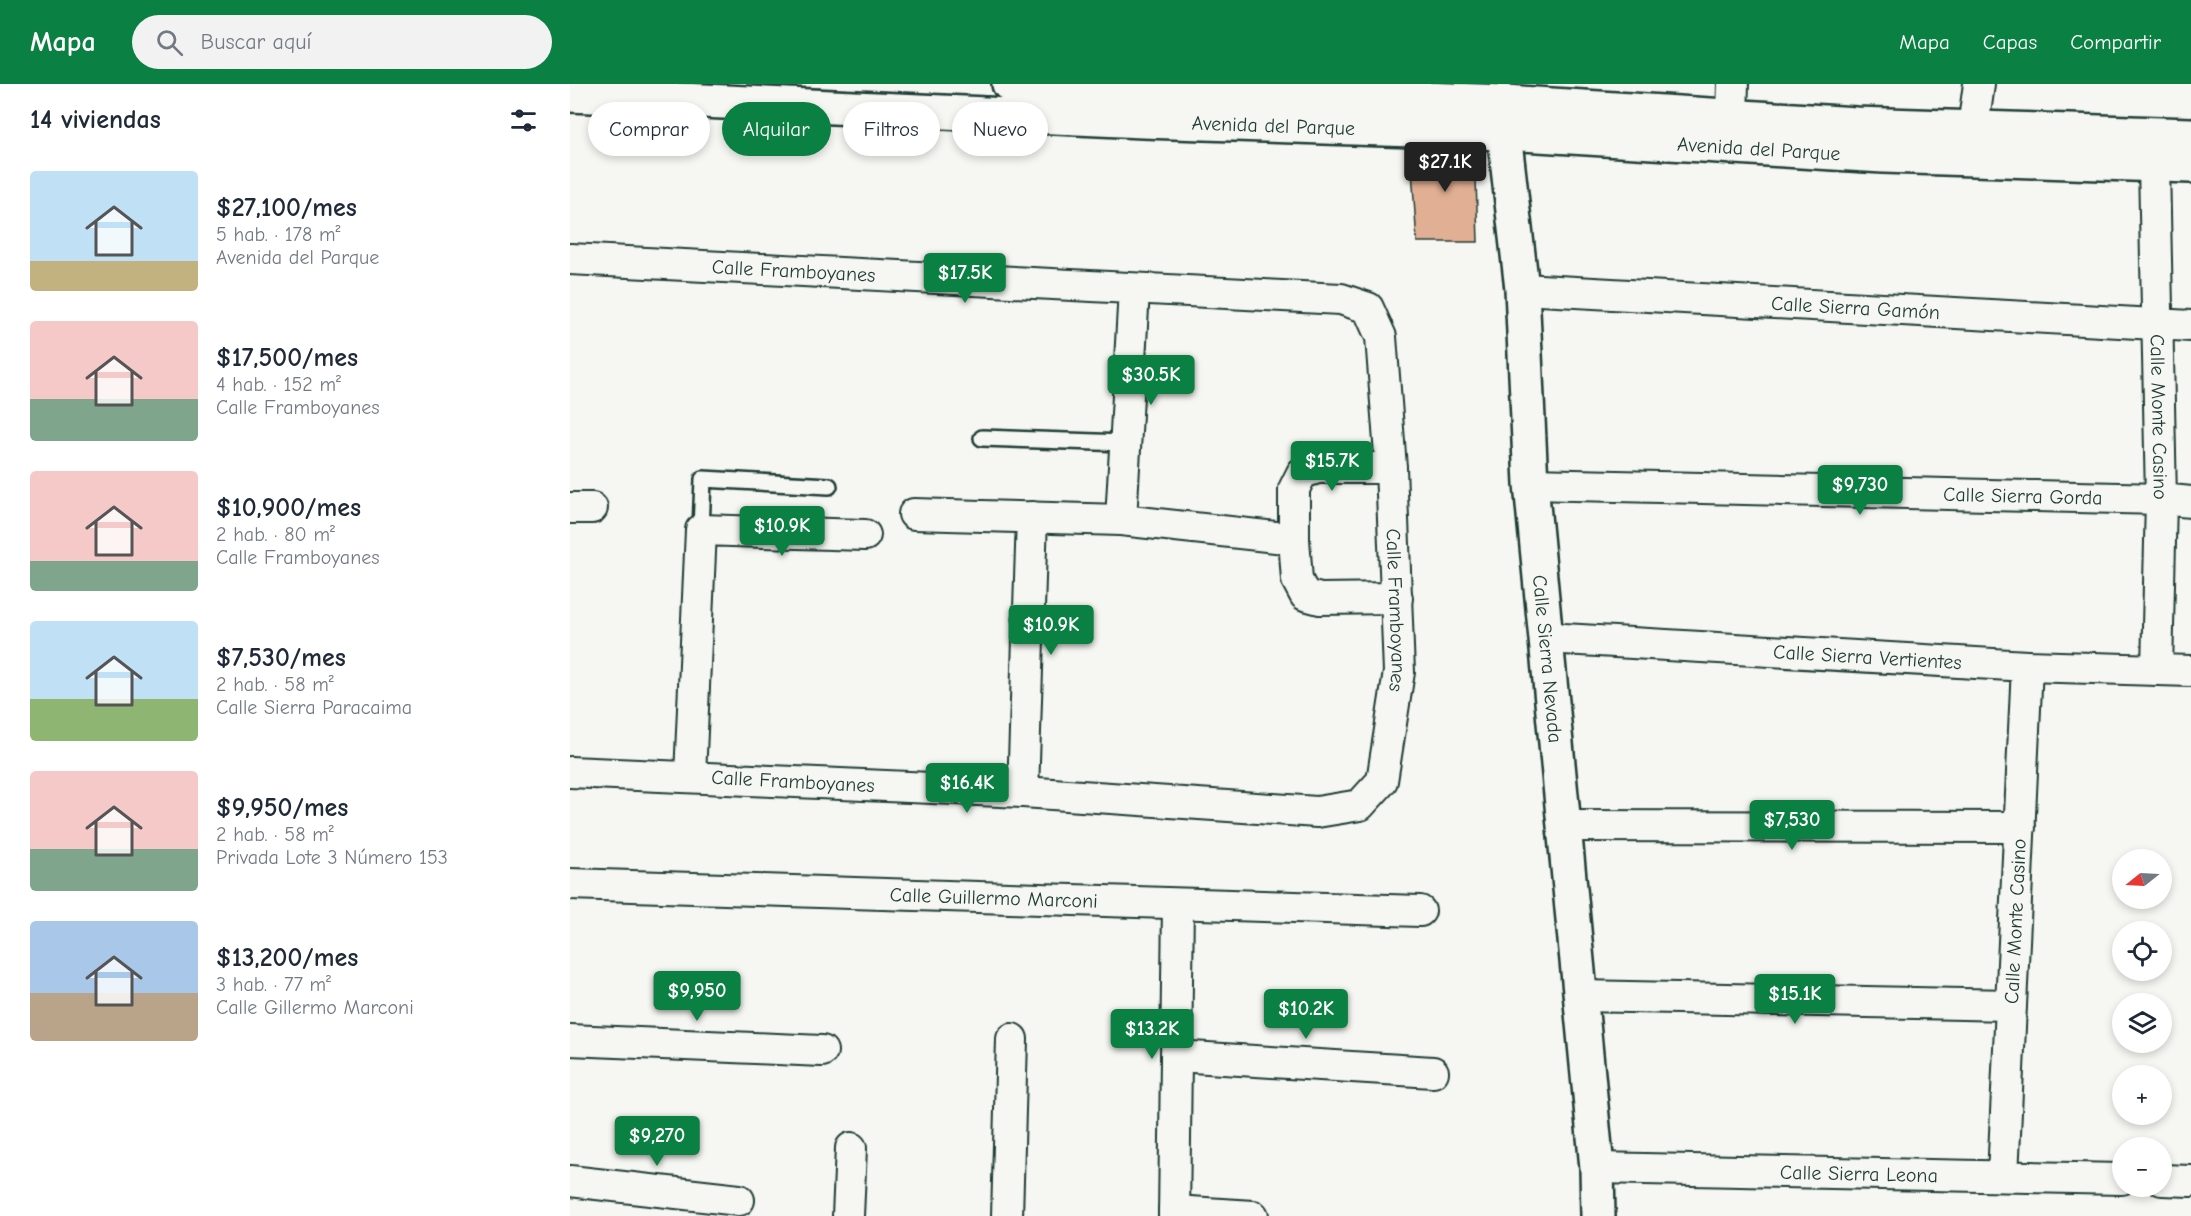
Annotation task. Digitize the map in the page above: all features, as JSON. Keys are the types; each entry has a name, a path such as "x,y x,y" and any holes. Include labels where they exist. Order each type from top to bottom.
{"street":[{"name":"Avenida del Parque","path":"1009,84 1504,107 2154,165 2191,166"},
{"path":"1973,128 1979,84"},
{"name":"Avenida del Parque","path":"570,95 1131,121 1733,100 1884,141 1973,128 2191,135"},
{"name":"Calle Sierra Nevada","path":"1504,107 1522,289 1531,484 1597,1168 1598,1216"},
{"name":"Calle Monte Casino","path":"2154,165 2161,499 2157,670"},
{"name":"Calle Framboyanes","path":"570,259 1341,299 1368,308 1381,337 1391,468 1399,672 1382,781 1360,805 1317,812 1023,792 570,772"},
{"name":"Calle Sierra Gamón","path":"1522,289 2191,326"},
{"path":"1121,520 1134,290"},
{"path":"1391,468 1318,468 1302,473 1294,489 1294,539 1298,580 1305,595 1320,599 1397,598"},
{"name":"Calle Sierra Gorda","path":"1531,484 2161,499 2191,502"},
{"path":"915,514 1121,520 1294,539"},
{"path":"1023,792 1032,517"},
{"path":"690,776 701,530 865,535"},
{"name":"Calle Sierra Vertientes","path":"1546,638 2027,666 2191,671"},
{"name":"Calle Monte Casino","path":"2003,1176 2027,666"},
{"path":"1564,826 2019,827"},
{"name":"Calle Guillermo Marconi","path":"570,884 1420,911"},
{"path":"1178,904 1174,1214 1253,1216"},
{"path":"1581,996 2011,1005"},
{"path":"1007,1216 1012,1039"},
{"path":"570,1040 822,1052"},
{"path":"1176,1056 1433,1072"},
{"path":"848,1216 851,1148"},
{"name":"Calle Sierra Leona","path":"1597,1168 2112,1179"},
{"path":"2172,1180 2191,1181"},
{"path":"570,1181 739,1200"}],"lane":[{"path":"982,438 1125,443"},
{"path":"701,530 703,479 829,486"}],"building":[{"path":"1410,142 1475,147 1478,242 1417,242"}]}
